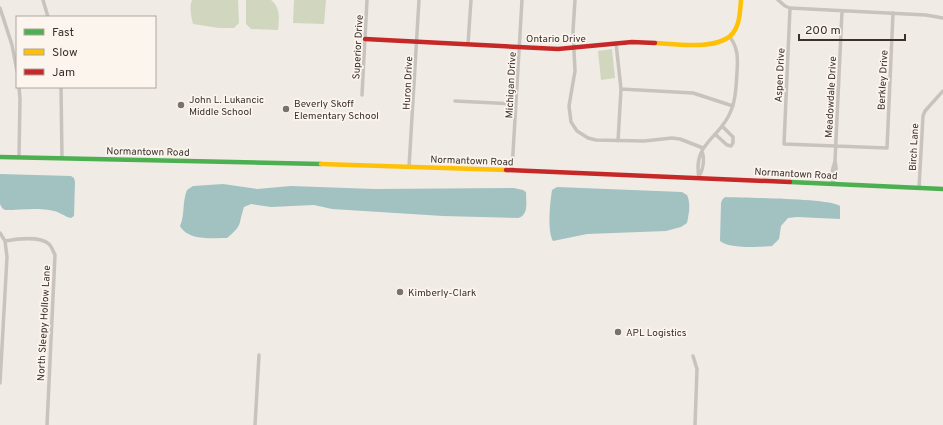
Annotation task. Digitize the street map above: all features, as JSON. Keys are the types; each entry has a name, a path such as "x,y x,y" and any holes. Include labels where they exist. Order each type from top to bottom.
{"street":[{"path":"43,0 48,16"},
{"name":"Superior Drive","path":"362,95 367,0"},
{"name":"Huron Drive","path":"410,167 419,0"},
{"path":"468,44 470,0"},
{"name":"Michigan Drive","path":"512,170 522,0"},
{"path":"575,0 573,31 576,71 569,106 571,122 577,131 588,138 596,140 644,141 672,138 680,139 703,150"},
{"path":"699,178 699,156 729,116 733,106 738,58 737,49 730,37 736,28 739,19 741,0"},
{"path":"778,0 790,8 926,15 943,18"},
{"path":"0,8 12,45 16,66"},
{"name":"Aspen Drive","path":"790,8 784,144 835,146"},
{"name":"Meadowdale Drive","path":"834,184 837,168 835,161 835,146 842,11"},
{"name":"Berkley Drive","path":"835,146 887,148 893,13"},
{"name":"Ontario Drive","path":"365,39 575,49 639,42 711,44 730,37"},
{"path":"616,44 620,89 618,141"},
{"path":"19,88 19,157"},
{"path":"61,88 62,158"},
{"path":"620,89 693,93 733,106"},
{"name":"Birch Lane","path":"919,188 923,116 925,111 943,91"},
{"path":"455,101 516,104"},
{"path":"715,134 727,145 731,146 733,143 733,137 722,126"},
{"name":"Normantown Road","path":"0,157 512,170 943,189"},
{"path":"0,233 5,242 7,257 0,383"},
{"name":"North Sleepy Hollow Lane","path":"5,242 19,239 44,241 51,246 55,255 47,425"},
{"path":"255,425 259,355"},
{"path":"694,356 697,369 695,425"}],"green space":[{"path":"192,0 238,0 239,23 234,28 219,28 193,24 190,9"},
{"path":"246,0 271,0 278,10 278,30 251,29 246,24"},
{"path":"294,0 326,0 324,24 293,23"},
{"path":"612,49 615,78 601,80 598,51"}],"water":[{"path":"0,174 71,176 74,178 75,182 74,216 71,218 56,212 42,209 5,210 0,204"},
{"path":"223,184 257,189 291,186 374,189 514,188 526,192 526,208 524,214 518,218 443,216 332,209 314,205 271,207 251,204 244,207 238,227 227,238 201,238 184,231 180,226 184,199 187,190 193,186"},
{"path":"557,187 682,192 687,195 689,202 687,223 681,227 666,231 587,234 553,241 550,231 550,209 552,190"},
{"path":"725,197 804,200 832,203 840,206 840,219 788,218 781,226 779,239 772,246 745,247 724,244 720,241 721,203"}],"traffic: fast":[{"path":"0,157 321,164"},
{"path":"790,182 943,189"}],"traffic: slow":[{"path":"655,43 696,45 718,42 726,39 733,33 737,26 741,0"},
{"path":"321,164 506,170"}],"traffic: jam":[{"path":"365,39 558,49 632,42 655,43"},
{"path":"506,170 790,182"}],"place":[{"name":"John L. Lukancic Middle School","path":"181,105"},
{"name":"Beverly Skoff Elementary School","path":"286,109"},
{"name":"Kimberly-Clark","path":"400,292"},
{"name":"APL Logistics","path":"618,332"}]}
